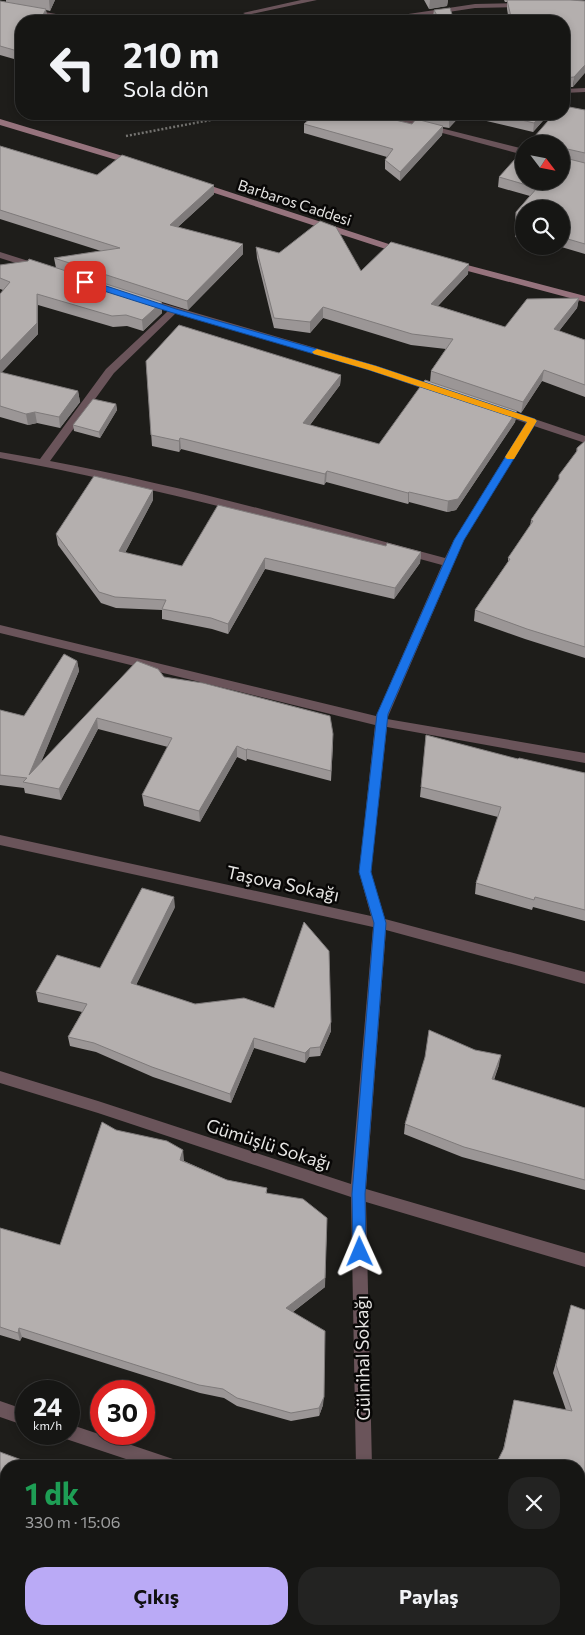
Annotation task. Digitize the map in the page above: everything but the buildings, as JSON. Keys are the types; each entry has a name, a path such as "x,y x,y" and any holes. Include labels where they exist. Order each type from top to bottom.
{"street":[{"path":"234,15 313,0"},
{"path":"415,15 475,6 530,4"},
{"path":"0,6 50,15"},
{"path":"570,91 585,90"},
{"path":"399,120 515,150"},
{"path":"0,122 80,145 146,167"},
{"name":"Barbaros Caddesi","path":"193,182 409,253"},
{"path":"0,255 10,262 52,271"},
{"path":"446,262 585,299"},
{"path":"136,298 373,368 448,393"},
{"path":"42,464 110,371 173,310"},
{"path":"495,408 585,440"},
{"name":"Gülnihal Sokağı","path":"364,1460 358,1194 380,923 365,872 382,714 459,540 532,421"},
{"path":"0,455 96,473 292,520 449,563"},
{"path":"0,629 382,722 585,758"},
{"name":"Taşova Sokağı","path":"0,840 380,923 585,978"},
{"name":"Gümüşlü Sokağı","path":"0,1077 98,1107 358,1194 585,1260"},
{"path":"0,1409 15,1414"},
{"path":"80,1436 152,1460"}],"path":[{"path":"80,145 211,120"}],"slow traffic":[{"path":"317,352 373,368 532,421 510,457"}],"route":[{"path":"85,282 173,310 373,368 532,421 459,540 382,714 365,872 380,923 358,1194 360,1252"}]}
